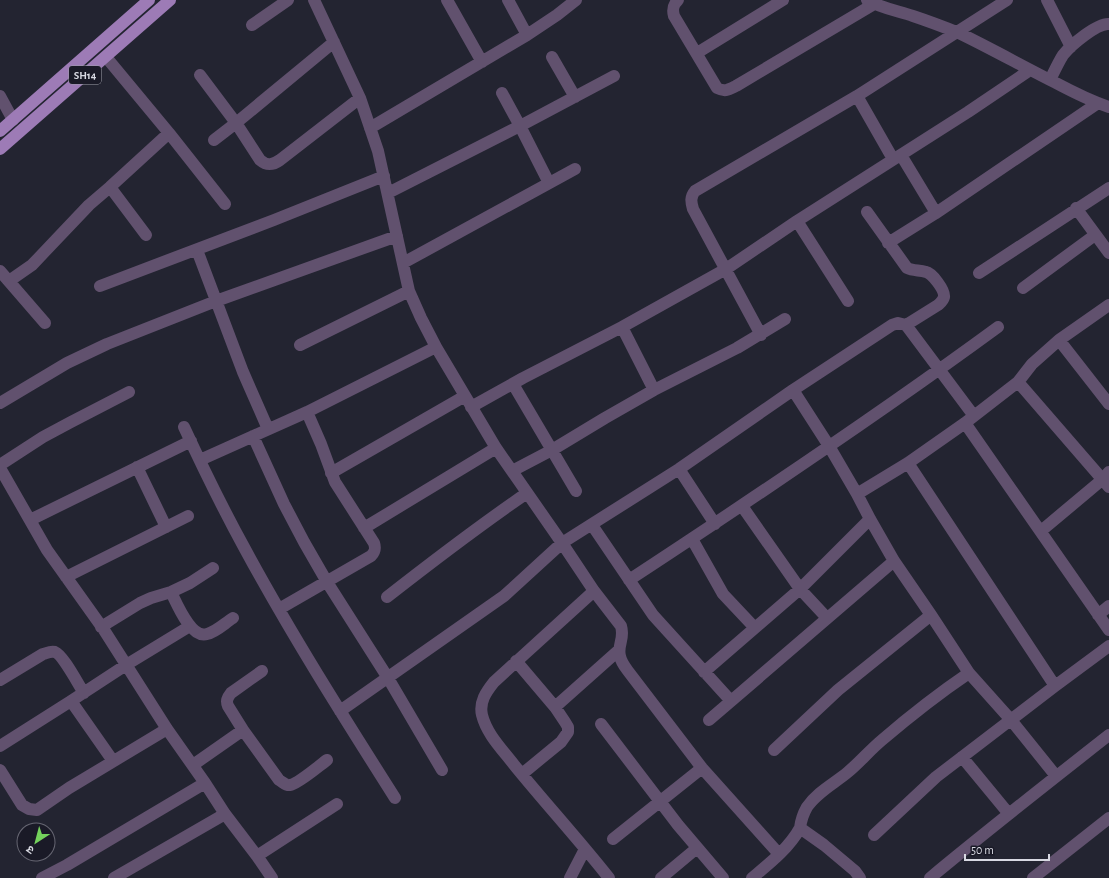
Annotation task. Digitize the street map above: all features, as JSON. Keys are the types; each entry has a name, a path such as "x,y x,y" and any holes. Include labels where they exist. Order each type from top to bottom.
{"main road":[{"name":"SH14","path":"0,131 149,0"},
{"name":"SH14","path":"0,149 170,0"}],"street":[{"path":"252,25 288,0"},
{"path":"314,0 360,98 378,151 409,291 436,347 496,448 594,591 621,626 623,632 619,650 620,656 628,671 702,768 779,854"},
{"path":"447,0 482,62"},
{"path":"508,0 527,35"},
{"path":"678,0 673,7 674,16 717,88 722,90 727,90 736,86 870,2 956,32 1050,80 1104,105"},
{"path":"697,53 784,0"},
{"path":"761,335 693,209 690,202 691,195 695,191 857,96 1007,0"},
{"path":"1047,0 1071,47"},
{"path":"370,128 527,35 575,1"},
{"path":"1050,80 1064,54 1071,47 1099,26 1105,23 1109,24"},
{"path":"214,140 334,42"},
{"path":"106,57 225,204"},
{"path":"552,57 575,97"},
{"path":"331,473 468,401 513,384 622,327 726,269 797,221 1030,70"},
{"path":"200,75 236,123 260,160 270,165 275,164 360,98"},
{"path":"388,193 614,76"},
{"path":"502,93 549,182"},
{"path":"0,96 13,120"},
{"path":"857,96 936,213"},
{"path":"888,243 1104,105"},
{"path":"9,281 32,265 79,215 169,133"},
{"path":"403,262 575,169"},
{"path":"100,286 198,250 384,176"},
{"path":"110,187 146,235"},
{"path":"979,273 1076,208 1109,188"},
{"path":"1076,208 1095,235 1108,249"},
{"path":"867,212 907,268 930,274 944,294 942,301 938,305 906,325"},
{"path":"797,221 848,301"},
{"path":"1023,288 1095,235"},
{"path":"0,403 67,363 106,344 216,301 397,236"},
{"path":"198,250 243,372 268,429"},
{"path":"0,270 45,323"},
{"path":"300,345 409,291"},
{"path":"857,494 908,463 970,419 1018,382 1032,364 1059,340 1109,305"},
{"path":"512,471 552,450 654,390 737,348 785,320"},
{"path":"340,711 504,596 562,543 679,469 793,390 892,325 898,323 906,325 939,370 1041,531 1109,630"},
{"path":"622,327 654,390"},
{"path":"629,580 742,506 939,370 998,327"},
{"path":"1059,340 1109,404"},
{"path":"200,460 307,412 436,347"},
{"path":"1018,382 1107,479 1041,531"},
{"path":"513,384 576,491"},
{"path":"793,390 829,446 894,560 969,673 1011,720 1056,776"},
{"path":"129,392 43,438 0,467 47,550 101,627 167,729 193,764 225,814 272,878"},
{"path":"279,609 373,554 376,547 331,473 321,444 307,412"},
{"path":"184,427 244,548 340,711 394,798"},
{"path":"253,436 284,504 327,582 388,678 442,770"},
{"path":"30,520 191,441"},
{"path":"364,528 496,448"},
{"path":"908,463 1055,686"},
{"path":"137,467 166,527"},
{"path":"679,469 714,524"},
{"path":"387,597 483,523 527,493"},
{"path":"742,506 800,589 826,618"},
{"path":"66,577 188,516"},
{"path":"704,672 800,589 870,519"},
{"path":"592,525 653,615 730,701"},
{"path":"692,538 723,594 755,628"},
{"path":"709,720 894,560"},
{"path":"101,627 140,603 171,592 190,583 213,568"},
{"path":"594,591 494,682 482,701 482,713 486,726 495,741 609,878"},
{"path":"171,592 190,626 196,633 202,635 207,634 233,618"},
{"path":"1098,615 1109,606"},
{"path":"774,750 838,690 931,615"},
{"path":"0,746 126,665 190,626"},
{"path":"874,835 936,777 1109,646"},
{"path":"555,707 619,650"},
{"path":"0,680 43,654 53,652 63,660 84,693"},
{"path":"516,661 555,707 568,727 568,732 561,742 522,774"},
{"path":"262,671 231,693 227,702 243,730 280,780 285,784 290,785 298,782 328,760"},
{"path":"752,878 766,873 779,854 790,843 800,828 802,816 807,807 818,796 848,772 880,741 907,718 939,693 969,673"},
{"path":"71,701 113,761"},
{"path":"601,724 660,802 723,878"},
{"path":"0,770 22,804 29,809 37,810 69,788 167,729"},
{"path":"193,764 243,730"},
{"path":"930,878 968,846 1109,735"},
{"path":"962,757 1009,814"},
{"path":"613,839 702,768"},
{"path":"42,878 67,865 205,783"},
{"path":"257,856 338,804"},
{"path":"114,878 225,814"},
{"path":"1034,878 1109,818"},
{"path":"800,828 830,850 860,878"},
{"path":"661,878 697,848"},
{"path":"570,878 585,849"}]}
